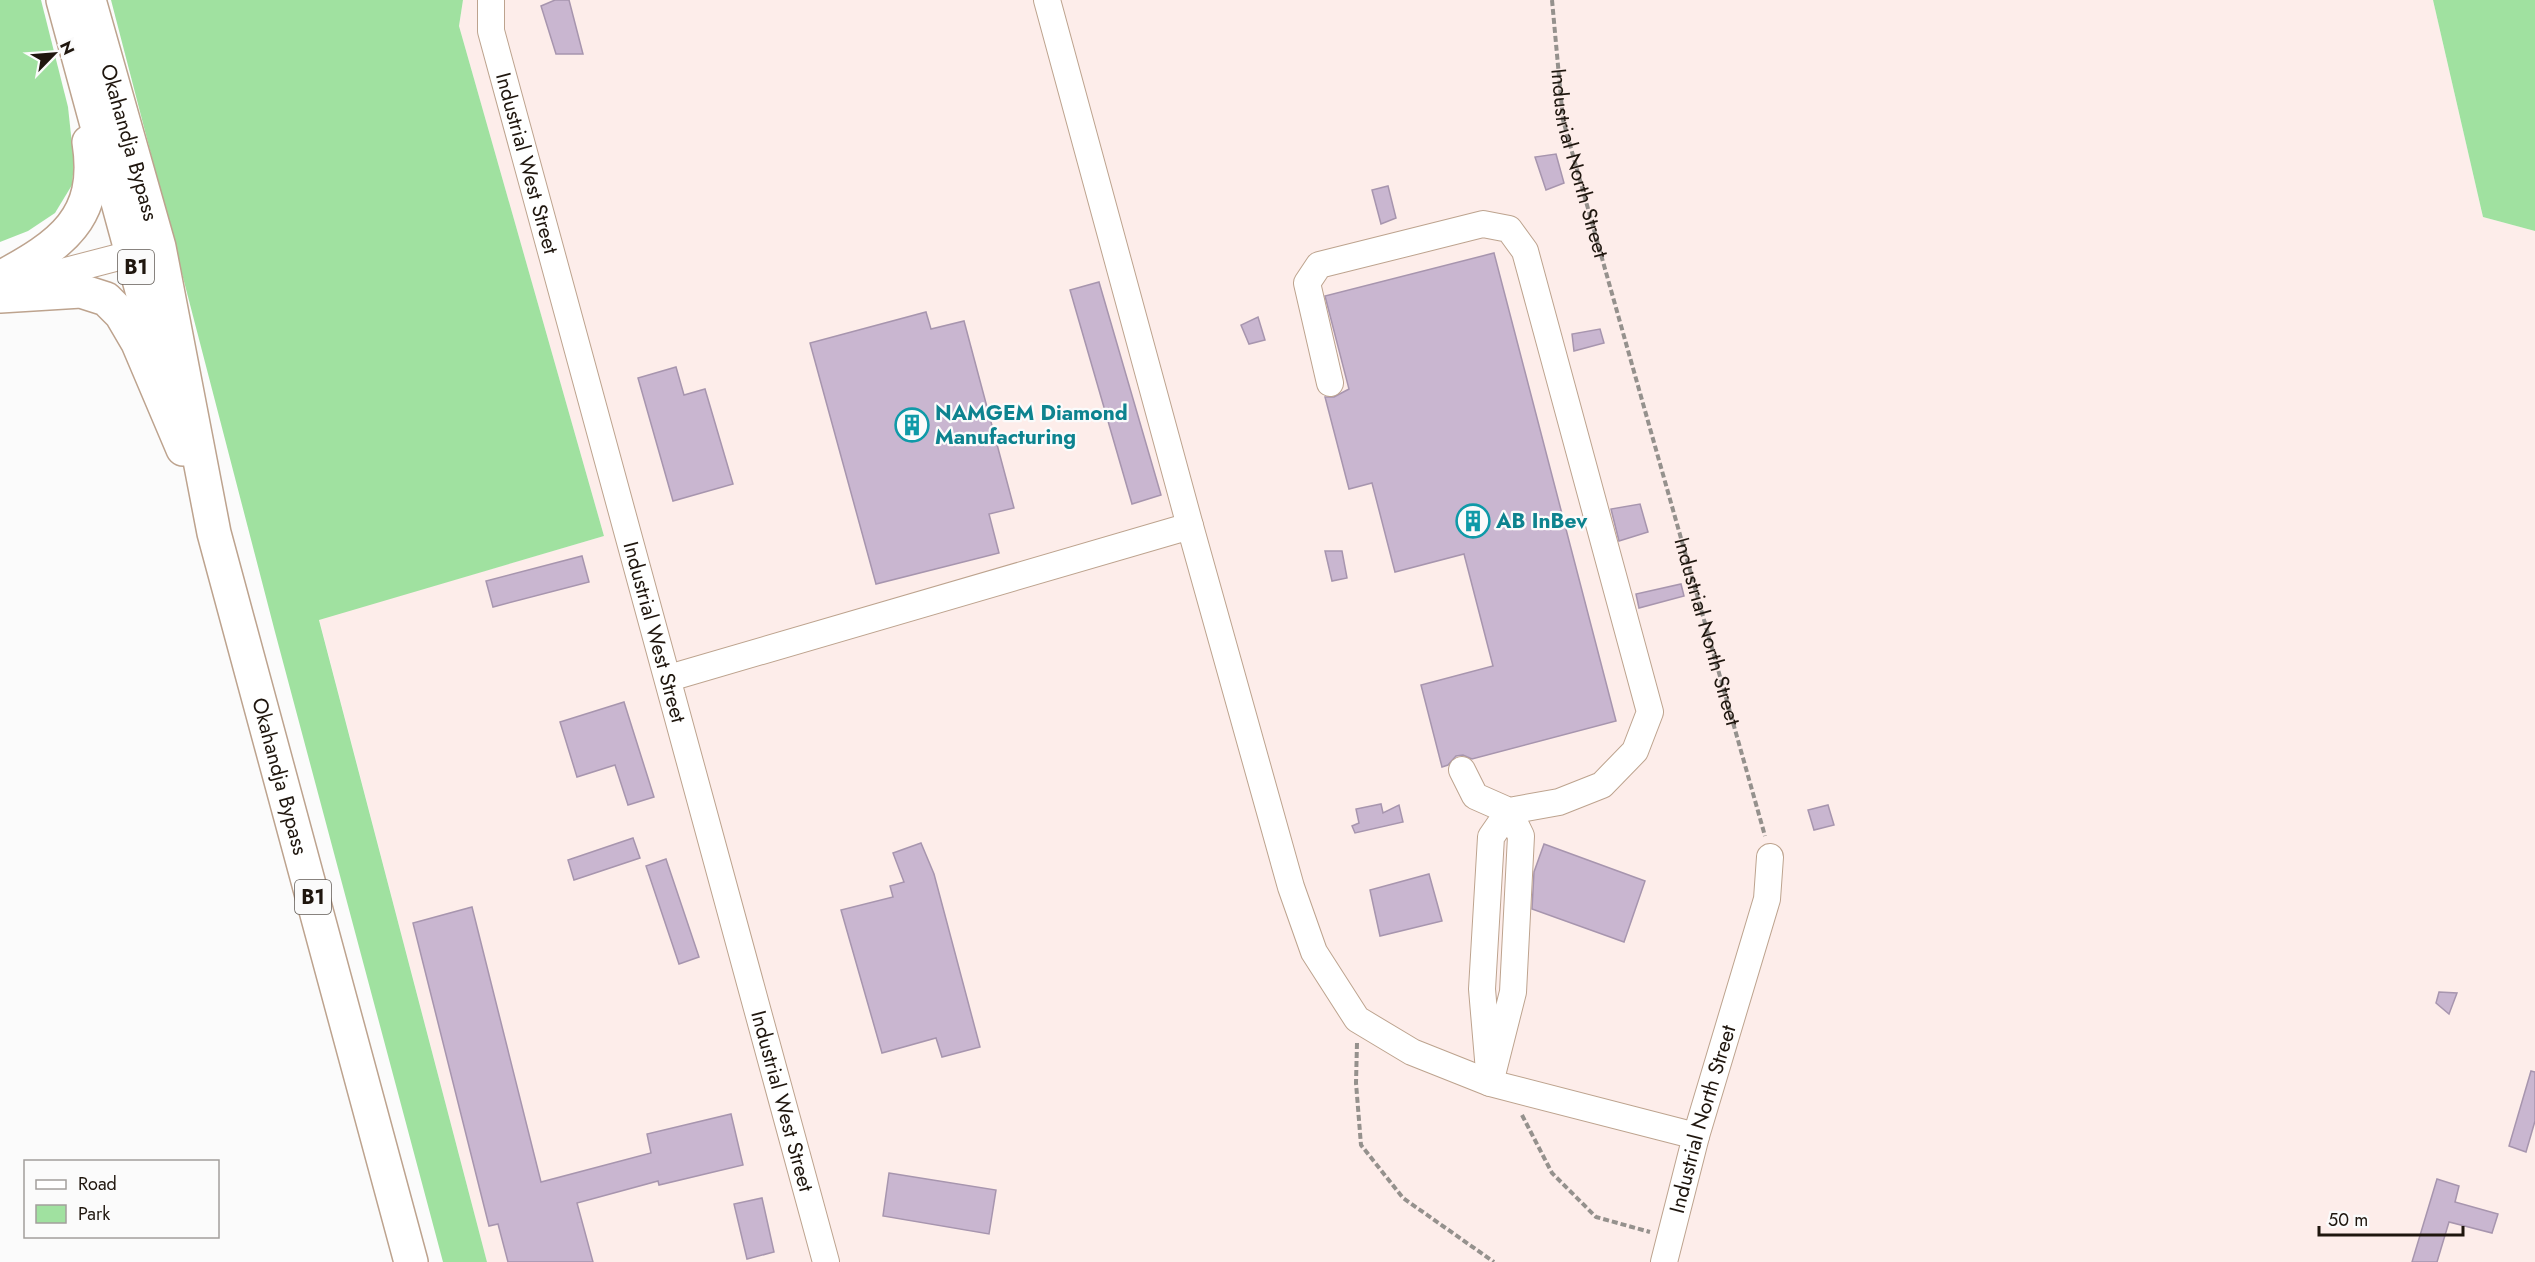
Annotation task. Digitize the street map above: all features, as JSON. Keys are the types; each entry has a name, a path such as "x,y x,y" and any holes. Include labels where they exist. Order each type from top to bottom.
{"highway":[{"name":"Okahandja Bypass","path":"89,0 214,533 411,1262"},
{"name":"Okahandja Bypass","path":"67,14 146,250 184,450 214,533"},
{"path":"0,278 37,258 61,239 76,222 88,199 93,166 67,14"},
{"path":"0,296 81,291 106,299 121,314 138,343 184,450"}],"street":[{"name":"Industrial West Street","path":"491,0 491,31 669,678 826,1262"},
{"path":"1047,0 1291,887 1314,952 1357,1019 1412,1052 1490,1083 1696,1136"},
{"path":"1330,383 1307,283 1319,265 1484,224 1509,229 1525,251 1650,712 1635,751 1602,785 1559,802 1509,811 1475,796 1462,770"},
{"path":"0,288 146,250"},
{"path":"669,678 1190,526"},
{"path":"1490,1083 1482,989 1491,837 1509,811"},
{"name":"Industrial North Street","path":"1664,1262 1696,1136 1767,899 1770,857"}],"path":[{"name":"Industrial North Street","path":"1552,0 1563,120 1770,857"},
{"path":"1357,1019 1356,1083 1361,1144 1403,1198 1494,1262"},
{"path":"1526,1092 1521,1113 1551,1173 1596,1217 1671,1238"}],"shaded area":[{"path":"463,0 2433,0 2483,217 2535,231 2535,1262 487,1262 319,619 604,536 459,26"}],"green space":[{"path":"0,0 41,0 68,107 74,163 72,185 55,213 28,231 0,242"},
{"path":"111,0 463,0 459,26 604,536 319,620 487,1262 443,1262 275,632"},
{"path":"2433,0 2535,0 2535,231 2483,217"}],"building":[{"path":"555,0 569,0 583,54 556,54 541,6"},
{"path":"1556,154 1564,183 1546,190 1535,157"},
{"path":"1388,186 1396,218 1381,224 1372,190"},
{"name":"AB InBev","path":"1494,253 1616,721 1472,759 1463,755 1456,756 1448,765 1442,767 1421,685 1493,666 1464,554 1395,572 1372,483 1349,489 1325,397 1334,397 1349,389 1325,296"},
{"path":"1099,282 1161,495 1132,504 1070,290"},
{"name":"NAMGEM Diamond Manufacturing","path":"926,312 931,329 964,321 1014,508 989,514 999,553 876,584 810,343"},
{"path":"1258,317 1265,340 1249,344 1241,325"},
{"path":"1600,329 1604,343 1574,351 1572,334"},
{"path":"676,367 684,395 705,389 733,484 673,501 638,378"},
{"path":"1640,504 1648,532 1619,541 1611,509"},
{"path":"1325,551 1342,551 1347,578 1332,581"},
{"path":"582,556 589,582 493,607 486,581"},
{"path":"1681,584 1684,596 1639,608 1636,594"},
{"path":"624,702 654,797 628,805 615,765 577,777 560,722"},
{"path":"1381,804 1383,813 1399,805 1403,822 1355,833 1352,826 1359,823 1356,809"},
{"path":"1828,805 1834,825 1814,830 1808,810"},
{"path":"633,838 640,858 574,880 568,860"},
{"path":"921,843 934,874 980,1047 942,1057 936,1038 882,1053 841,910 893,897 890,886 904,882 893,853"},
{"path":"1544,844 1645,881 1624,942 1532,909 1534,872"},
{"path":"666,859 699,957 679,964 646,866"},
{"path":"1429,874 1442,921 1380,936 1370,890"},
{"path":"472,907 541,1182 651,1153 647,1134 731,1114 743,1165 659,1185 658,1181 577,1203 593,1262 508,1262 498,1224 489,1226 413,923"},
{"path":"2439,992 2457,993 2449,1014 2436,1003"},
{"path":"2531,1071 2535,1072 2535,1121 2526,1152 2509,1146"},
{"path":"889,1173 996,1190 989,1234 883,1216"},
{"path":"2437,1179 2459,1186 2455,1202 2498,1214 2492,1233 2449,1222 2437,1262 2412,1262"},
{"path":"762,1198 774,1252 747,1259 734,1204"}],"place":[{"name":"NAMGEM Diamond Manufacturing","path":"912,425"},
{"name":"AB InBev","path":"1473,521"}]}
